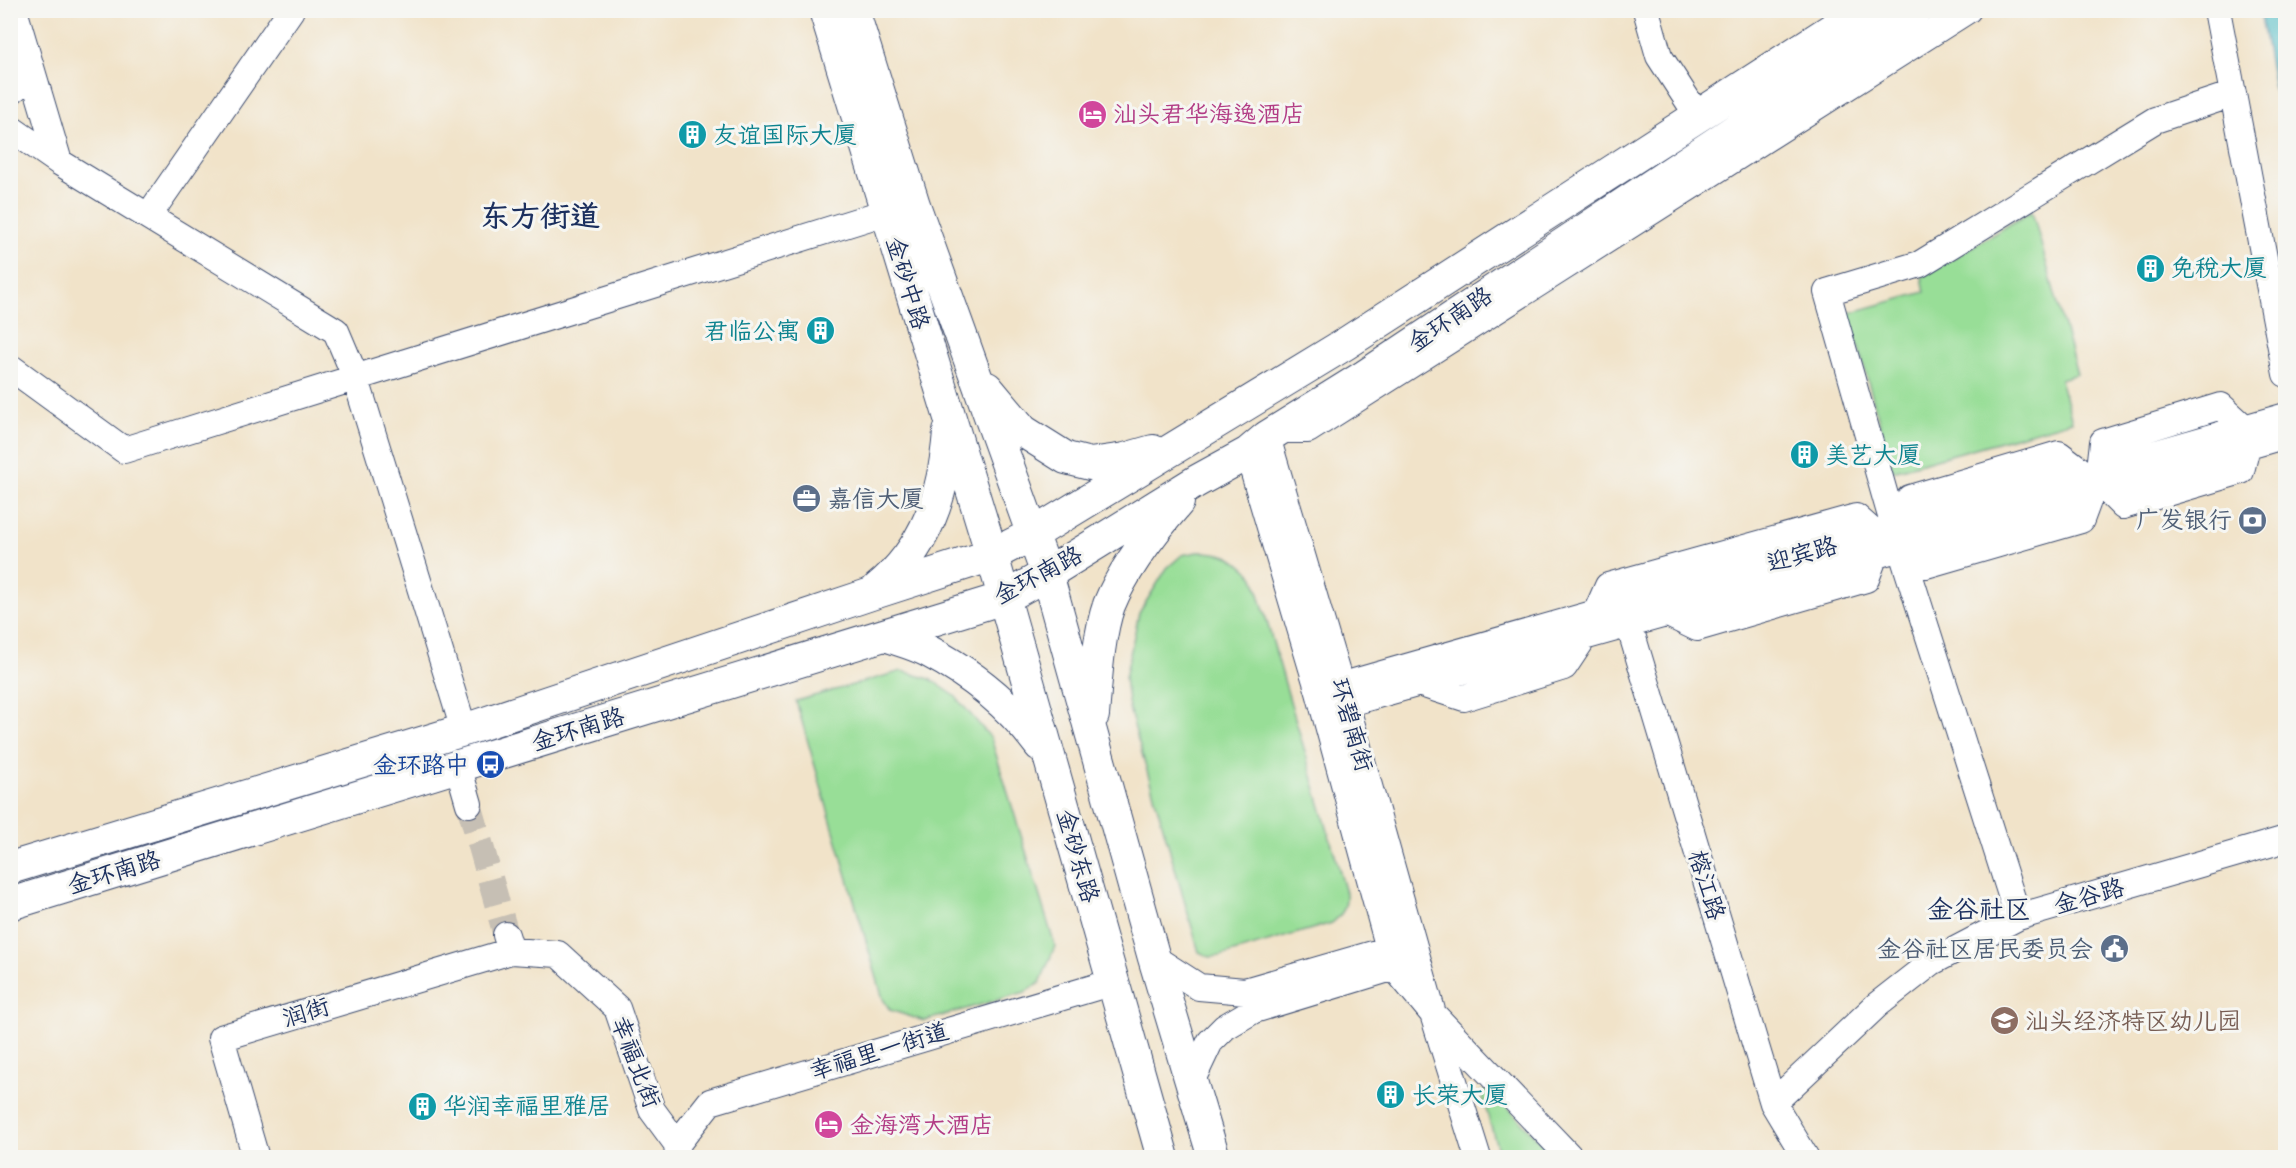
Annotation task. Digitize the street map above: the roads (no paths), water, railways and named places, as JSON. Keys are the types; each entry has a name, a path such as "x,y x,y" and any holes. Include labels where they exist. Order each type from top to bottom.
{"main road":[{"name":"金砂中路","path":"825,10 992,555"},
{"name":"金砂中路","path":"853,10 914,205 1018,500 1047,574"},
{"name":"金环南路","path":"10,868 464,730 992,555 1033,534 1344,344 1862,10"},
{"name":"金环南路","path":"10,904 1004,598 1265,440 1365,376 1916,10"},
{"path":"973,371 1023,431 1066,458 1090,464 1125,459 1183,443"},
{"path":"871,594 894,575 925,531 938,501 946,468 950,419"},
{"path":"1092,730 1098,663 1108,607 1120,581 1155,530 1197,481"},
{"name":"金砂东路","path":"992,555 1163,1158"},
{"name":"金砂东路","path":"1047,574 1154,957 1214,1158"},
{"path":"885,635 926,650 965,673 1022,720 1049,756"}],"street":[{"path":"14,10 59,162"},
{"path":"149,215 291,10"},
{"path":"1646,10 1659,56 1698,116"},
{"path":"1265,440 1308,430 1968,10"},
{"path":"2217,10 2286,374"},
{"path":"10,92 24,81 27,56"},
{"path":"2018,916 1892,540 1827,292 1920,264 2155,120 2233,94"},
{"path":"10,128 59,162 336,331 355,376 464,730"},
{"path":"10,367 124,450 886,212"},
{"name":"迎宾路","path":"2095,481 2184,465 2286,416"},
{"name":"迎宾路","path":"1333,698 1418,683 1584,637 1625,615 2246,437 2286,435"},
{"path":"1596,613 1608,586 1856,517 1926,565 2081,520 2095,481 2123,506 2241,471 2246,437"},
{"name":"环碧南街","path":"1265,440 1403,955 1432,1014 1478,1158"},
{"path":"2184,465 2209,480"},
{"name":"迎宾路","path":"1333,698 1596,613 1668,614 1892,540"},
{"name":"榕江路","path":"1625,615 1773,1103 1806,1158"},
{"path":"458,766 468,804"},
{"name":"金谷路","path":"1773,1103 1877,1005 1932,962 2018,916 2286,839"},
{"name":"幸福北街","path":"508,943 558,954 617,1008 652,1110 678,1151"},
{"name":"润街","path":"256,1158 221,1038 508,943"},
{"path":"1154,957 1198,987 1245,991 1403,955"},
{"path":"1192,1080 1210,1042 1225,1027 1254,1010 1403,955"},
{"name":"幸福里一街道","path":"678,1151 710,1102 1113,981"},
{"path":"1432,1014 1571,1158"}],"water":[{"path":"2260,11 2285,11 2285,149"}],"tunnel":[{"path":"469,804 506,935"}],"place":[{"name":"汕头君华海逸酒店","path":"1092,114"},
{"name":"友谊国际大厦","path":"692,135"},
{"name":"免税大厦","path":"2150,268"},
{"name":"君临公寓","path":"821,331"},
{"name":"美艺大厦","path":"1804,455"},
{"name":"嘉信大厦","path":"807,499"},
{"name":"广发银行","path":"2253,520"},
{"name":"金环路中","path":"490,765"},
{"name":"金谷社区居民委员会","path":"2114,949"},
{"name":"汕头经济特区幼儿园","path":"2004,1021"},
{"name":"长荣大厦","path":"1391,1095"},
{"name":"华润幸福里雅居","path":"422,1106"},
{"name":"金海湾大酒店","path":"829,1125"}],"district":[{"name":"东方街道","path":"540,216"},
{"name":"金谷社区","path":"1979,909"}]}
